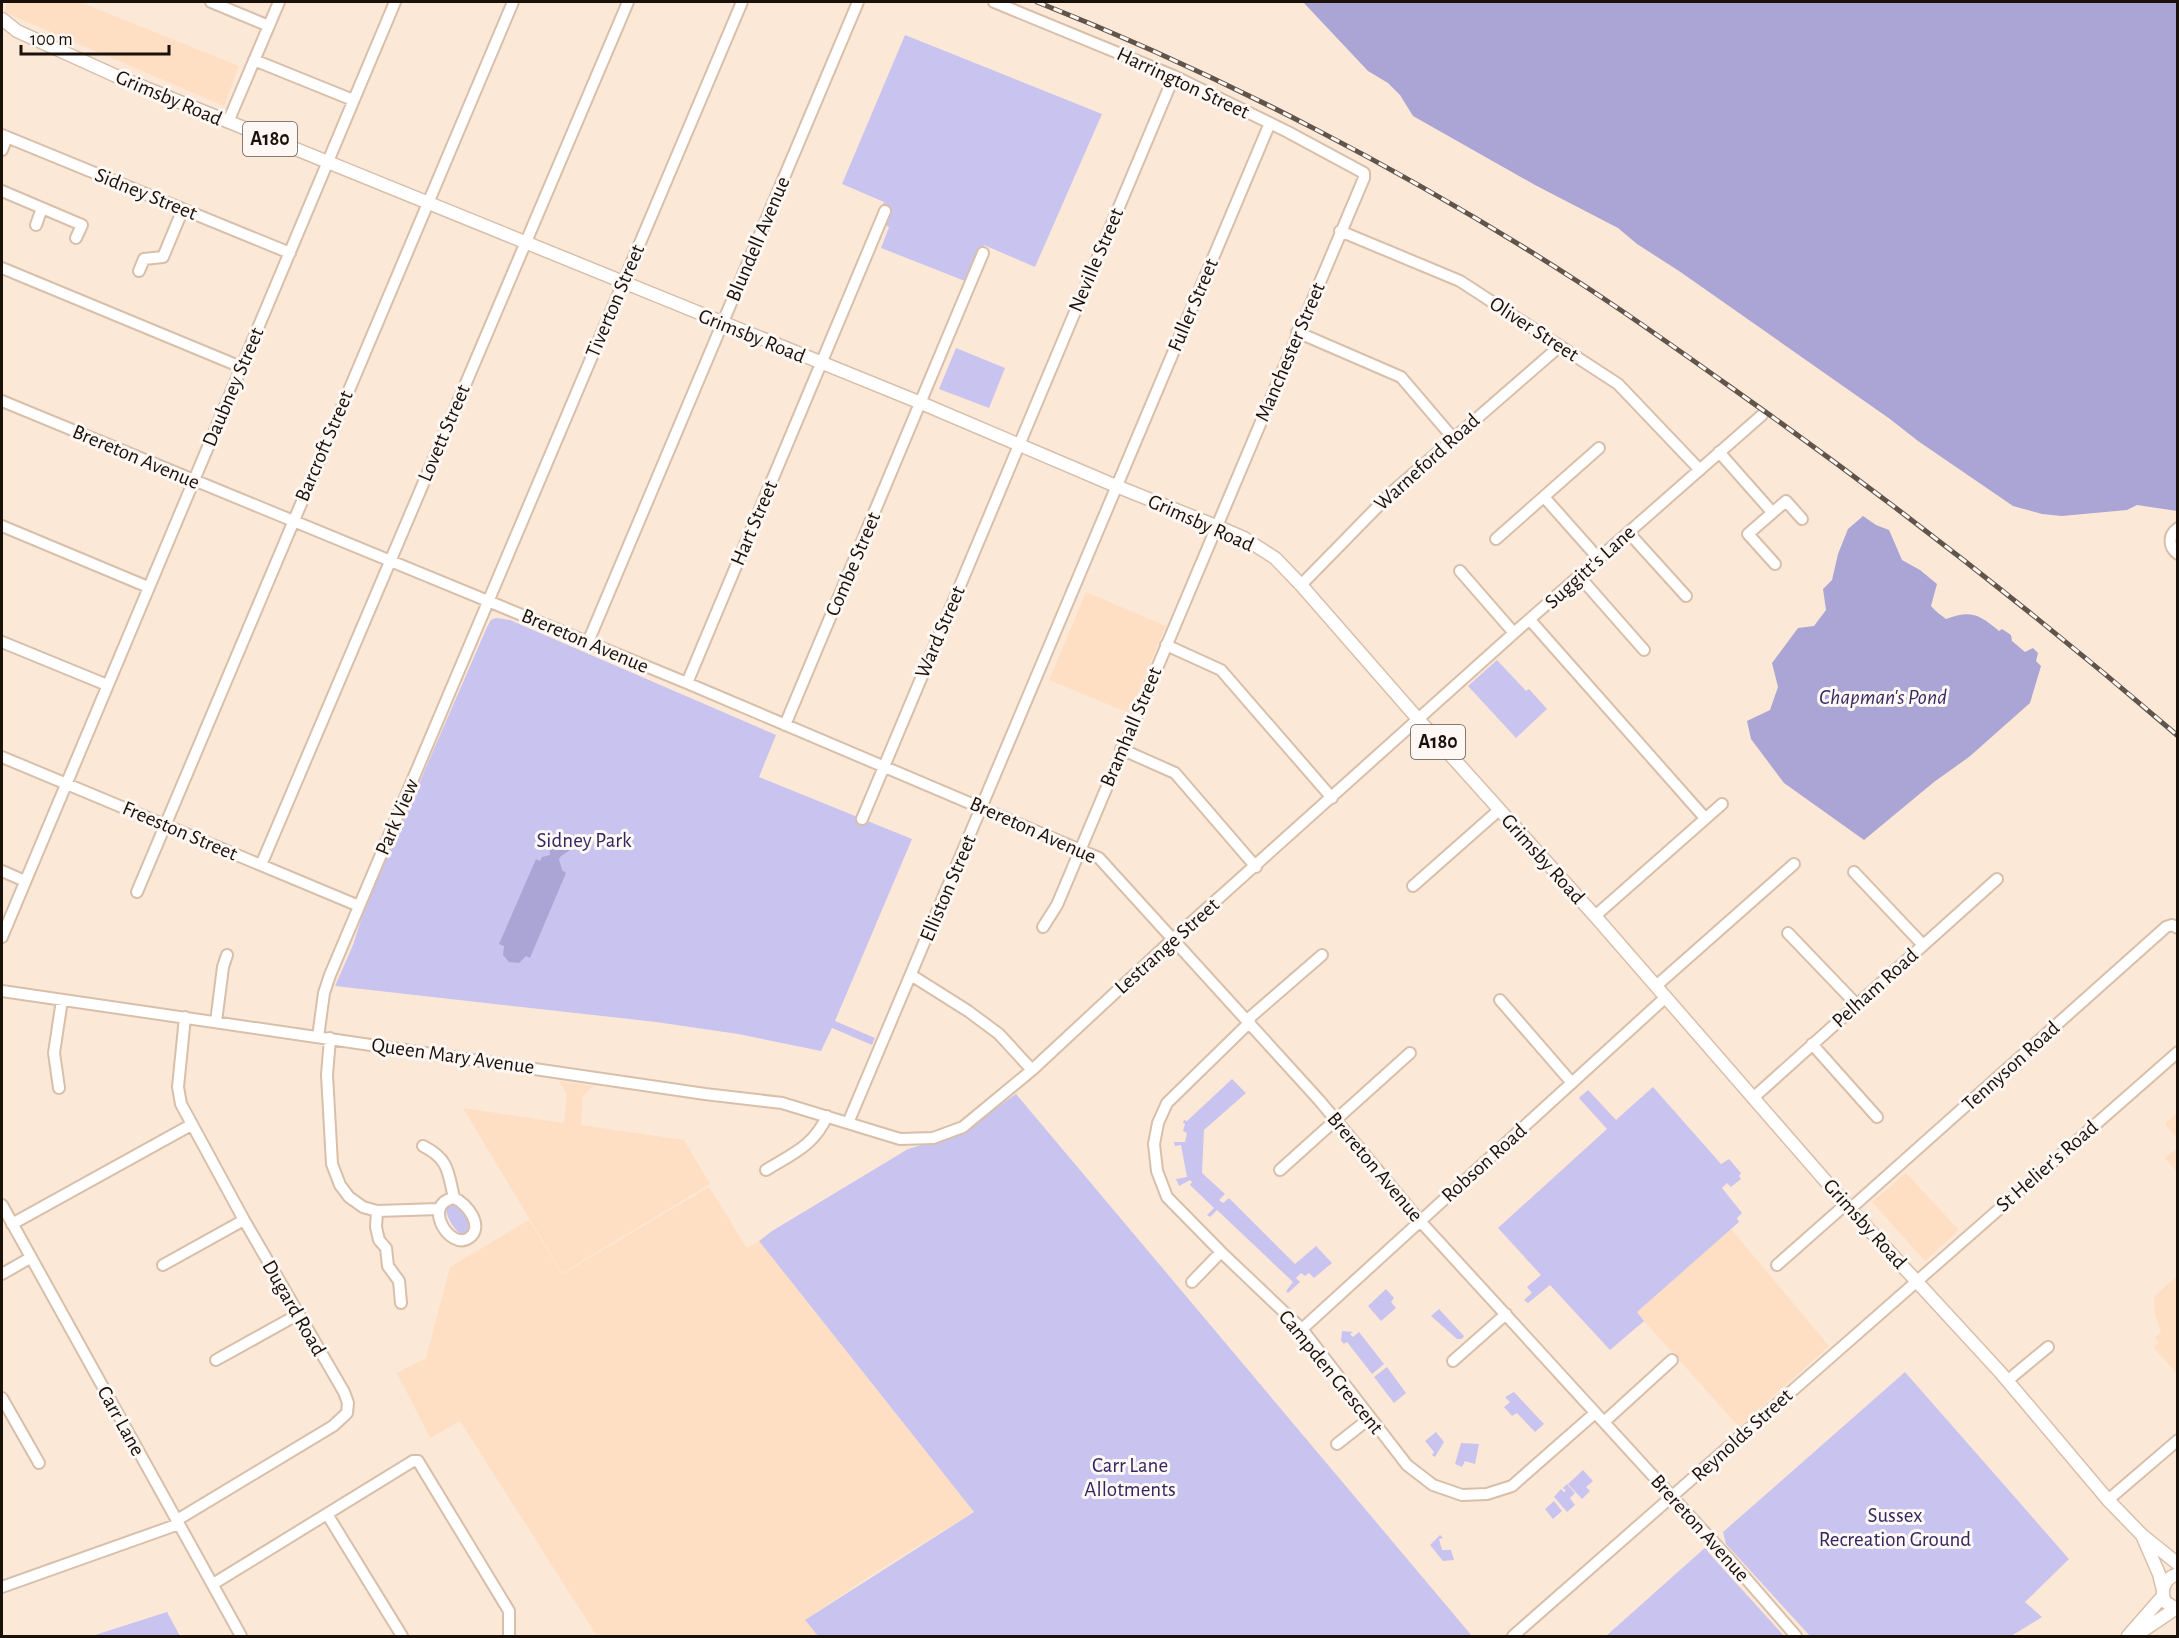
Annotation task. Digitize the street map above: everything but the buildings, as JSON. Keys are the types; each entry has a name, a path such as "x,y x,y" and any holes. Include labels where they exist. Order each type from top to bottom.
{"main road":[{"name":"A180","path":"2,19 17,31"},
{"name":"A180","path":"2,29 17,31"},
{"name":"Grimsby Road","path":"17,31 116,76 921,403 1216,526 1244,538 1275,558 1595,916 1848,1206 2007,1381 2108,1500 2142,1535 2178,1564"},
{"name":"Grimsby Road","path":"2142,1535 2159,1574 2163,1593"},
{"path":"2128,1636 2163,1593 2168,1580 2178,1574"},
{"path":"2135,1636 2176,1610 2165,1602 2163,1593"}],"street":[{"path":"211,2 269,26"},
{"path":"228,122 279,2"},
{"name":"Daubney Street","path":"2,937 395,2"},
{"name":"Barcroft Street","path":"137,892 513,2"},
{"name":"Lovett Street","path":"261,865 628,2"},
{"name":"Tiverton Street","path":"489,601 742,2"},
{"name":"Blundell Avenue","path":"588,642 858,2"},
{"name":"Harrington Street","path":"994,2 1174,76 1360,170 1364,173 1364,178"},
{"path":"254,60 353,100"},
{"name":"Neville Street","path":"1019,445 1174,76"},
{"name":"Fuller Street","path":"1116,486 1270,123"},
{"path":"2,150 4,136"},
{"name":"Sidney Street","path":"4,136 290,253"},
{"name":"Manchester Street","path":"1216,526 1364,178"},
{"path":"2,191 82,225 76,238"},
{"path":"36,225 42,208"},
{"path":"139,271 144,259 163,257 183,209"},
{"name":"Hart Street","path":"687,683 885,212"},
{"name":"Oliver Street","path":"1340,231 1460,281 1618,384 1700,470"},
{"name":"Combe Street","path":"785,725 983,253"},
{"path":"2,268 241,367"},
{"path":"1297,332 1401,377 1453,438"},
{"name":"Warneford Road","path":"1301,585 1391,493 1560,346"},
{"name":"Brereton Avenue","path":"2,401 687,683 1100,858 1249,1021 1420,1221 1796,1636"},
{"name":"Suggitt's Lane","path":"1418,719 1762,415"},
{"name":"Ward Street","path":"862,819 1019,445"},
{"path":"1496,539 1599,448"},
{"path":"1719,452 1772,513"},
{"name":"Elliston Street","path":"848,1123 1116,486"},
{"path":"1544,497 1599,559"},
{"path":"1775,564 1748,534 1786,501 1802,519"},
{"path":"2,526 148,587"},
{"name":"Bramhall Street","path":"1043,927 1057,905 1216,526"},
{"path":"2178,528 2170,538 2170,544 2178,554"},
{"path":"1629,533 1686,596"},
{"path":"1460,571 1514,633"},
{"path":"1579,576 1644,650"},
{"name":"Park View","path":"318,1037 324,993 489,601"},
{"path":"1530,620 1705,818"},
{"path":"2,642 107,685"},
{"path":"1166,645 1221,670 1332,798"},
{"name":"Lestrange Street","path":"900,1139 933,1138 963,1127 1032,1070 1173,939 1256,867 1418,719"},
{"path":"1122,749 1175,773 1256,867"},
{"name":"Freeston Street","path":"2,757 359,906"},
{"path":"1595,916 1722,804"},
{"path":"1413,886 1499,810"},
{"path":"1656,986 1794,864"},
{"path":"2,871 25,881"},
{"path":"1854,872 1923,945"},
{"name":"Pelham Road","path":"1753,1098 1996,879"},
{"name":"Tennyson Road","path":"1777,1265 1848,1206 2166,927 2175,926"},
{"path":"1788,933 1857,1005"},
{"path":"216,1022 223,967 227,955"},
{"name":"Campden Crescent","path":"1322,956 1249,1021 1167,1103 1158,1123 1154,1144 1157,1171 1167,1197 1302,1329 1407,1465 1433,1485 1462,1495 1487,1494 1512,1486 1595,1413"},
{"path":"911,975 999,1034 1032,1070"},
{"name":"Queen Mary Avenue","path":"2,991 782,1103 900,1139"},
{"name":"Robson Road","path":"1302,1329 1666,998"},
{"path":"59,1088 54,1053 62,1000"},
{"path":"1500,1000 1572,1083"},
{"name":"Dugard Road","path":"178,1522 333,1426 347,1413 348,1403 344,1392 244,1221 181,1104 178,1087 185,1017"},
{"path":"330,1038 327,1075 332,1164 340,1185 349,1197 363,1207 377,1211 439,1209"},
{"path":"1812,1044 1877,1117"},
{"name":"St Helier's Road","path":"1916,1280 2178,1052"},
{"path":"1280,1170 1410,1053"},
{"path":"766,1170 806,1146 820,1132 827,1116"},
{"path":"12,1224 191,1125"},
{"path":"423,1146 442,1150 454,1198"},
{"path":"454,1198 465,1204 476,1225 471,1237 465,1240 459,1241 450,1237 439,1218 439,1209 447,1199 454,1198"},
{"name":"Carr Lane","path":"2,1205 241,1636"},
{"path":"377,1211 376,1227 380,1240 386,1248 388,1266 399,1281 400,1303"},
{"path":"163,1265 244,1221"},
{"path":"1192,1282 1221,1252"},
{"path":"2,1274 30,1258"},
{"name":"Reynolds Street","path":"1513,1636 1916,1280"},
{"path":"1453,1361 1506,1314"},
{"path":"216,1360 297,1315"},
{"path":"2007,1381 2048,1347"},
{"path":"1604,1422 1672,1360"},
{"path":"2,1398 39,1463"},
{"path":"1337,1444 1370,1418"},
{"path":"2108,1500 2178,1440"},
{"path":"213,1584 413,1461 418,1461 509,1611 509,1636"},
{"path":"327,1514 399,1633"},
{"path":"2,1587 178,1522"}],"shaded area":[{"path":"8,2 80,2 239,66 224,106 4,12"},
{"path":"1086,592 1166,626 1129,713 1049,680"},
{"path":"559,1081 594,1086 583,1095 581,1125 684,1140 710,1184 562,1273 463,1108 564,1123 567,1094"},
{"path":"1653,1087 1701,1193 1829,1346 1739,1427 1644,1321 1610,1350 1550,1285 1528,1303 1524,1300 1532,1292 1527,1287 1541,1275 1498,1228 1607,1129 1579,1098 1588,1090 1616,1120"},
{"path":"2177,1113 2177,1138 2165,1124"},
{"path":"2177,1148 2177,1172 2165,1158"},
{"path":"1906,1173 1959,1230 1925,1261 1872,1202"},
{"path":"709,1187 747,1248 759,1241 974,1512 873,1574 805,1620 818,1636 597,1636 460,1421 430,1438 397,1373 426,1358 450,1267 529,1220 562,1274"},
{"path":"2177,1276 2177,1374 2153,1347 2159,1343 2155,1337 2161,1332 2155,1314 2154,1297"}],"green space":[{"path":"905,35 1102,114 1035,267 984,245 965,281 881,248 889,227 875,220 884,202 842,184"},
{"path":"956,348 1005,368 989,408 939,389"},
{"name":"Sidney Park","path":"496,618 510,620 776,735 759,777 912,839 835,1021 875,1038 872,1045 832,1028 821,1051 738,1034 656,1022 335,986 353,945 364,910 487,627 491,620"},
{"path":"1497,660 1526,691 1529,689 1547,709 1516,738 1468,686"},
{"path":"1232,1079 1246,1093 1204,1130 1202,1173 1225,1194 1219,1200 1223,1203 1229,1198 1295,1264 1316,1246 1332,1263 1314,1278 1309,1273 1305,1276 1301,1273 1296,1278 1300,1282 1288,1293 1286,1291 1293,1282 1217,1210 1210,1217 1207,1215 1214,1208 1190,1185 1192,1182 1190,1180 1179,1186 1176,1179 1187,1177 1181,1145 1175,1146 1174,1142 1185,1142 1187,1133 1183,1131 1184,1120 1187,1121"},
{"path":"1653,1087 1721,1164 1729,1159 1741,1173 1739,1176 1741,1179 1731,1187 1727,1183 1722,1188 1742,1213 1737,1218 1739,1222 1637,1312 1644,1321 1610,1350 1550,1285 1528,1303 1524,1300 1532,1293 1527,1287 1541,1275 1498,1228 1607,1129 1579,1098 1588,1090 1616,1120"},
{"name":"Carr Lane Allotments","path":"1016,1094 1472,1636 818,1636 805,1620 974,1512 759,1241 908,1149 960,1134"},
{"path":"456,1204 471,1224 466,1235 458,1232 447,1215 446,1209"},
{"path":"1386,1289 1394,1298 1391,1302 1396,1308 1381,1321 1368,1306"},
{"path":"1439,1309 1464,1336 1462,1339 1457,1339 1431,1316"},
{"path":"1342,1331 1353,1332 1350,1334 1353,1337 1359,1332 1384,1364 1372,1374 1347,1342 1344,1344 1341,1341"},
{"path":"1387,1367 1406,1393 1394,1403 1374,1377"},
{"name":"Sussex Recreation Ground","path":"1905,1372 2069,1559 2025,1602 2042,1617 2011,1636 1810,1636 1726,1544 1723,1532"},
{"path":"1514,1392 1544,1424 1535,1432 1517,1413 1512,1416 1504,1407 1510,1402 1505,1397"},
{"path":"1436,1432 1444,1442 1435,1457 1432,1455 1434,1452 1425,1441"},
{"path":"1461,1443 1479,1444 1475,1464 1465,1461 1462,1467 1455,1464"},
{"path":"1583,1470 1593,1481 1586,1487 1590,1491 1582,1499 1568,1484"},
{"path":"1567,1484 1575,1493 1570,1498 1575,1505 1567,1512 1554,1497 1561,1489 1566,1491 1563,1488"},
{"path":"1554,1501 1562,1511 1553,1519 1545,1509"},
{"path":"1440,1535 1443,1538 1439,1539 1442,1550 1451,1550 1454,1560 1443,1561 1430,1545"},
{"path":"1707,1546 1708,1552 1784,1636 1606,1636"},
{"path":"167,1612 180,1636 92,1636"}],"water":[{"path":"1303,2 2177,2 2177,511 2137,505 2127,510 2062,516 2042,514 2013,506 1679,271 1637,244 1618,228 1535,185 1413,116 1400,95 1388,83 1368,71"},
{"name":"Chapman's Pond","path":"1863,516 1889,530 1902,560 1920,570 1937,584 1931,606 1936,611 1946,619 1968,614 1980,617 1999,631 2002,629 2011,635 2012,641 2025,652 2033,648 2038,653 2036,661 2041,666 2030,703 1969,757 1934,782 1864,840 1784,783 1751,739 1747,721 1770,710 1778,687 1772,663 1798,628 1814,626 1826,610 1823,589 1832,580 1838,554 1848,529"},
{"path":"558,832 568,836 571,843 570,850 559,859 562,870 566,873 530,958 526,956 519,963 509,962 503,955 504,946 499,944 536,859 540,861 542,857 550,855 549,839"}],"railway":[{"path":"1037,2 1176,61 1314,128 1448,202 1577,281 1701,366 1877,494 2030,613 2178,736"}]}
